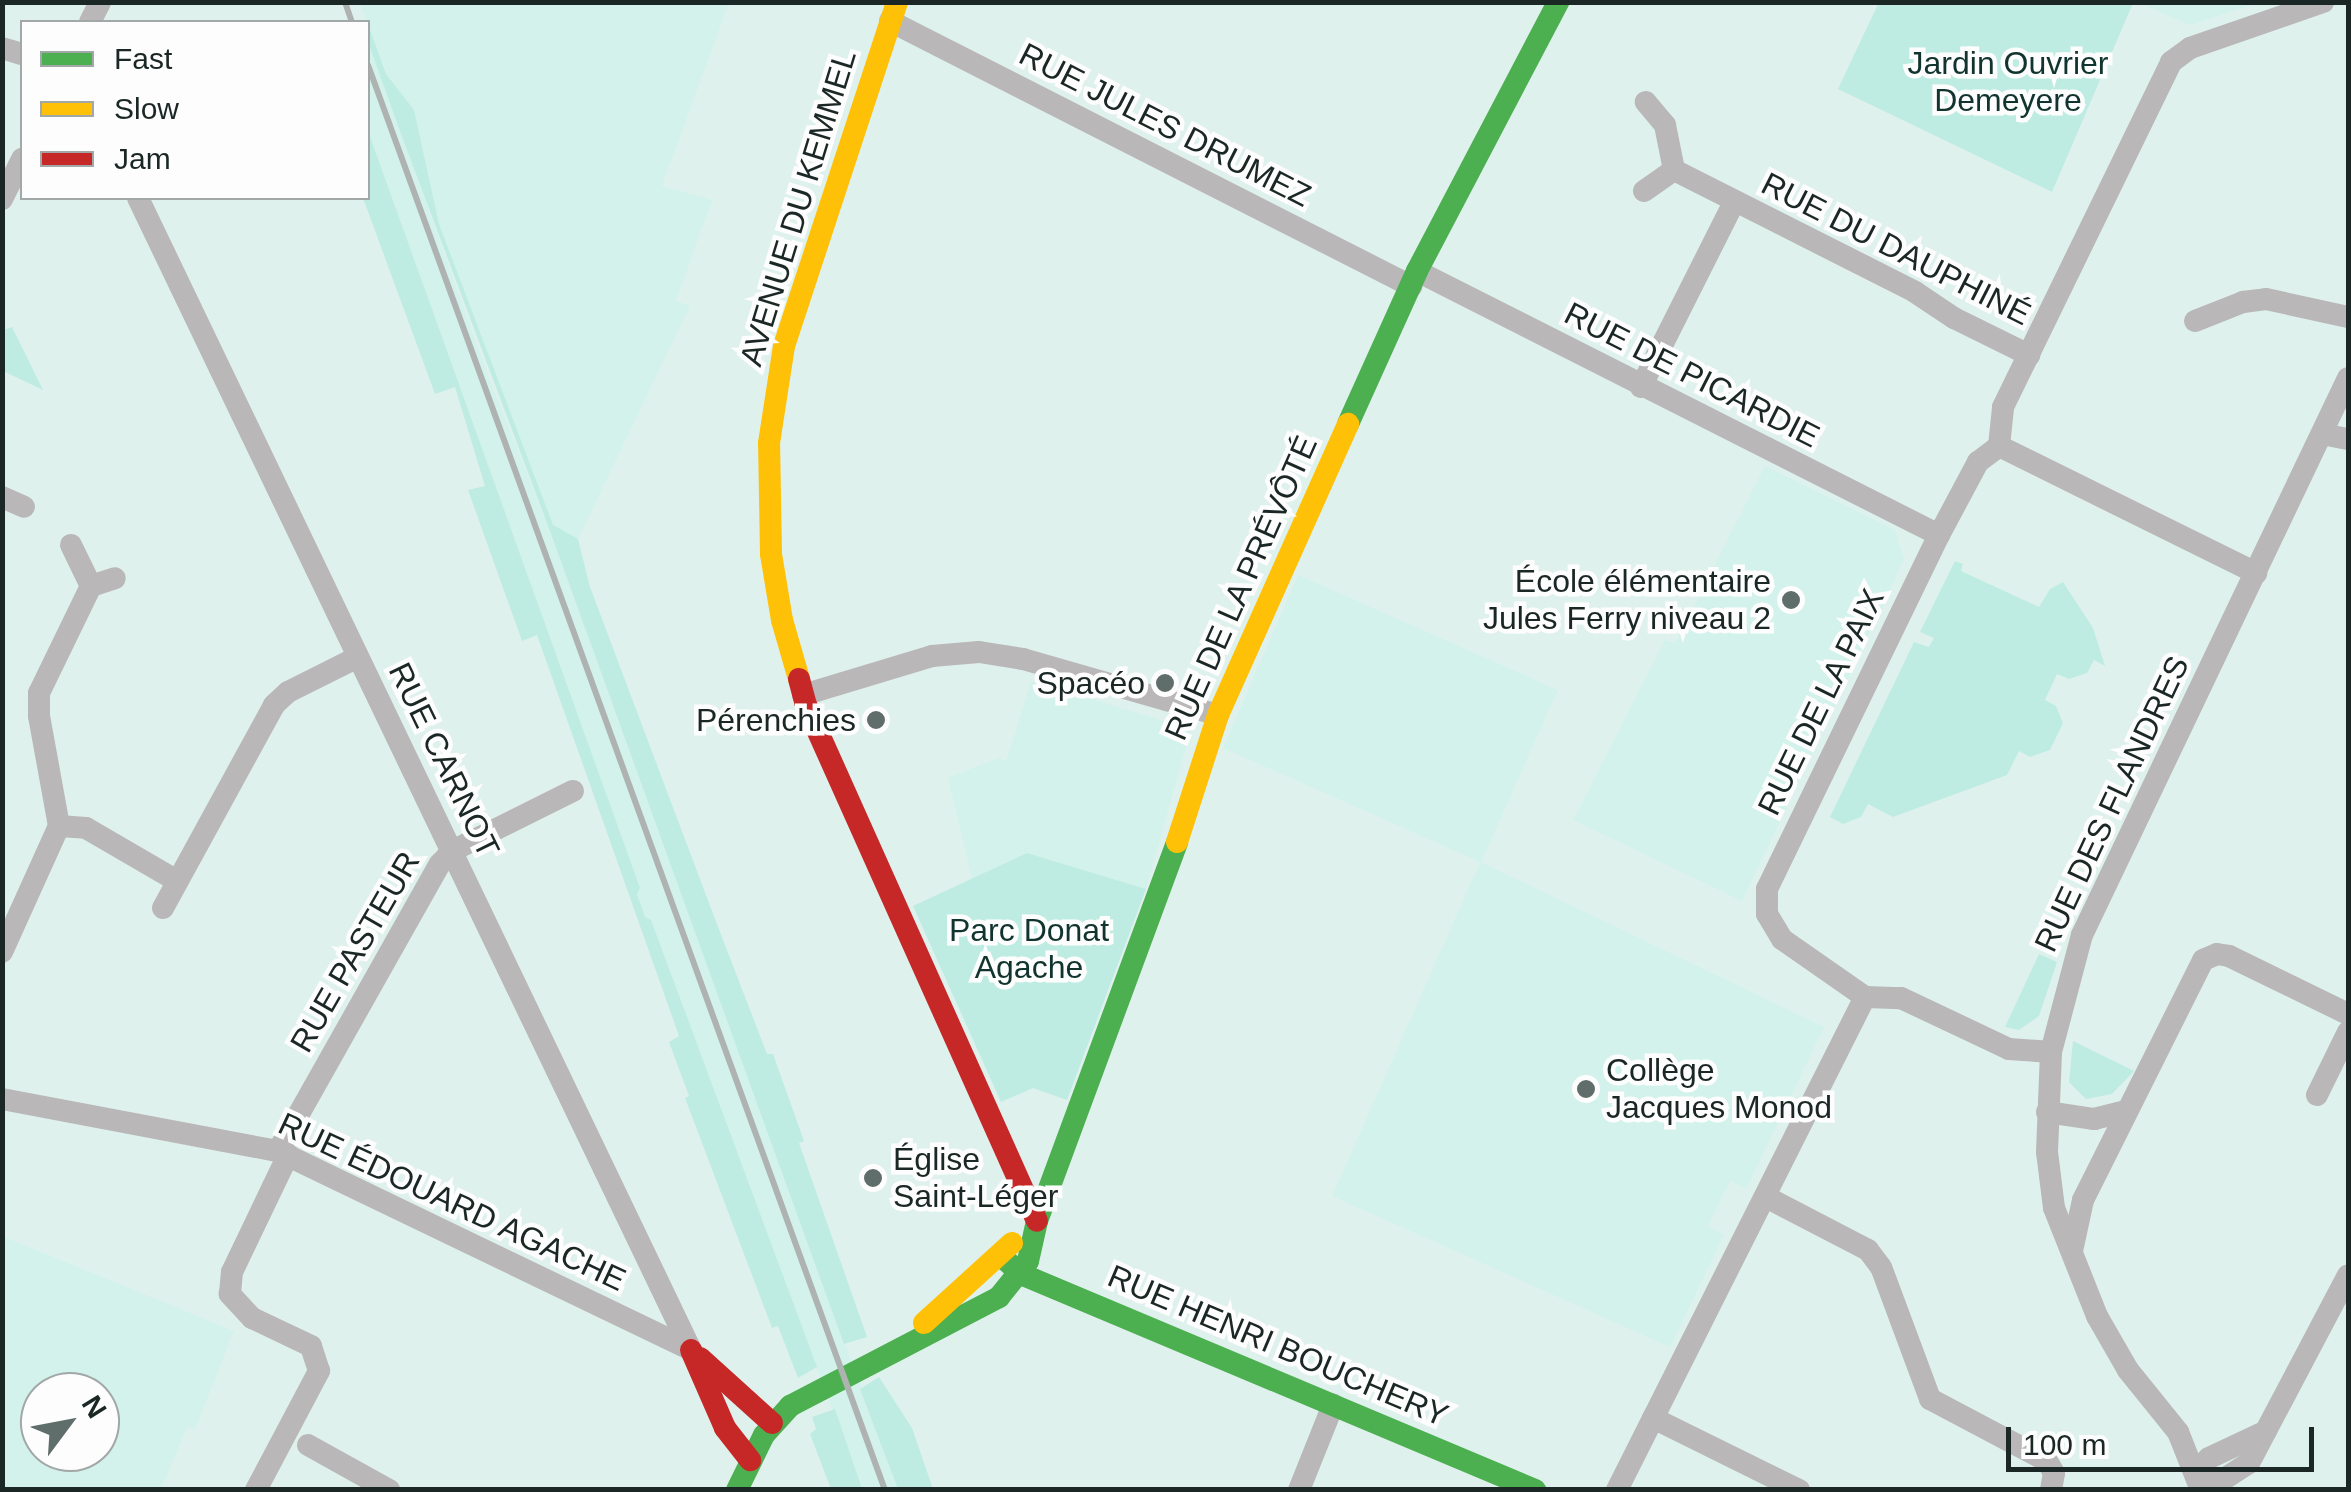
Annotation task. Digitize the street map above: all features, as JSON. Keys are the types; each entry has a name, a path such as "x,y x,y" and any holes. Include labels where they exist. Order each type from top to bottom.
{"street":[{"name":"RUE DE LA PRÉVÔTÉ","path":"1021,1274 1034,1247 1036,1221 1148,928 1218,715 1414,279 1558,2"},
{"path":"2256,572 1999,446 2003,407 2171,62 2190,48 2323,2"},
{"name":"RUE JULES DRUMEZ","path":"893,12 1414,279"},
{"name":"AVENUE DU KEMMEL","path":"893,12 790,324 771,418 767,508 771,554 782,620 803,695 1036,1221"},
{"path":"1644,191 1674,170 1665,125 1646,102"},
{"path":"2,199 20,163"},
{"name":"RUE DU DAUPHINÉ","path":"1674,170 1916,292 1954,318 2029,354"},
{"name":"RUE CARNOT","path":"139,200 691,1350 724,1428 750,1460"},
{"path":"1642,388 1734,202"},
{"name":"RUE DE PICARDIE","path":"1414,279 1939,535"},
{"path":"2195,321 2242,302 2266,299 2348,317"},
{"name":"RUE DES FLANDRES","path":"2210,1478 2113,1345 2072,1254 2050,1190 2047,1112 2051,1052 2082,935 2348,378"},
{"path":"2322,434 2348,439"},
{"name":"RUE DE LA PAIX","path":"1865,997 1782,939 1770,920 1766,897 1939,535 1978,462 1999,446"},
{"path":"2,496 24,507"},
{"path":"72,545 91,586"},
{"path":"2,952 58,826 38,716 39,693 91,586 115,578"},
{"path":"803,695 932,656 979,652 1023,659 1218,715"},
{"path":"162,908 274,704 288,692 358,657"},
{"name":"RUE PASTEUR","path":"256,1490 319,1371 310,1346 252,1318 230,1294 232,1272 283,1153 452,851 573,791"},
{"path":"58,826 86,828 178,881"},
{"path":"2072,1254 2084,1200 2195,970 2209,956 2229,956 2348,1014"},
{"path":"1617,1490 1865,997 1901,998 2009,1049 2051,1052"},
{"path":"2317,1095 2348,1032"},
{"name":"RUE ÉDOUARD AGACHE","path":"2,1099 283,1153 446,1236 691,1350"},
{"path":"2047,1112 2094,1119 2127,1111"},
{"path":"2094,1119 2111,1144"},
{"path":"1766,1197 1868,1250 1881,1267 1930,1399 2047,1461 2054,1473 2050,1490"},
{"path":"882,1355 1036,1221"},
{"name":"RUE HENRI BOUCHERY","path":"1000,1256 1021,1274 1535,1490"},
{"path":"737,1490 772,1423 801,1399 1000,1297 1021,1274"},
{"path":"2210,1478 2268,1430 2348,1275"},
{"name":"RUE CARNOT","path":"691,1350 772,1423"},
{"path":"1299,1490 1333,1406"},
{"path":"1654,1418 1799,1490"},
{"path":"308,1445 389,1490"}],"shaded area":[{"path":"360,3 729,3 662,186 712,200 676,301 690,306 578,539 553,526 439,224 414,110 386,74 370,20 366,20"},
{"path":"2138,3 2257,3 2190,25"},
{"path":"370,48 898,1489 862,1489 651,920 645,917 637,893 640,888 370,137"},
{"path":"1765,466 1895,530 1904,560 1742,901 1573,820 1665,640 1675,643"},
{"name":"Collège Jacques Monod","path":"1298,575 1558,690 1481,862 1824,1027 1747,1188 1730,1181 1708,1226 1724,1235 1670,1347 1332,1196 1480,862 1223,748"},
{"path":"1031,681 1191,729 1146,889 1027,853 972,879 948,778 998,758 1006,761"},
{"path":"2,1236 234,1331 195,1429 187,1427 161,1489 3,1489"}],"green space":[{"name":"Jardin Ouvrier Demeyere","path":"1879,2 2133,3 2052,192 1838,89"},
{"path":"370,30 386,74 414,110 439,224 553,525 578,539 590,587 715,919 767,1054 773,1054 804,1141 799,1143 867,1337 844,1344 550,531 370,48"},
{"path":"370,137 640,888 637,894 645,917 651,920 817,1367 798,1378 778,1326 772,1328 685,1098 689,1096 669,1042 679,1036 537,635 522,641 468,490 485,486 455,387 435,394 364,200 370,200"},
{"path":"12,327 43,390 3,371 3,330"},
{"path":"1955,561 1963,564 1961,571 2039,607 2050,589 2063,582 2093,628 2105,666 2094,660 2087,673 2069,679 2057,674 2045,700 2056,706 2063,723 2050,750 2030,757 2019,751 2007,775 1893,817 1868,804 1861,817 1843,824 1830,817 1914,642 1929,647 1934,638 1920,632"},
{"name":"Parc Donat Agache","path":"1027,853 1146,889 1067,1100 1033,1088 1001,1102 913,906"},
{"path":"2039,954 2057,962 2039,1016 2019,1030 2005,1027"},
{"path":"2073,1041 2134,1071 2112,1094 2086,1099 2069,1082"},
{"path":"879,1377 912,1428 933,1489 898,1489 860,1389"},
{"path":"835,1409 862,1489 831,1489 810,1434 816,1429 812,1417"}],"railway":[{"path":"345,2 351,20"},
{"path":"370,71 885,1490"}],"traffic: fast":[{"path":"1348,424 1417,271 1558,2"},
{"path":"737,1490 764,1435 790,1406 999,1297 1028,1261 1037,1221 1177,842"},
{"path":"1000,1255 1021,1274 1535,1490"}],"traffic: slow":[{"path":"799,679 782,620 771,554 769,443 784,346 897,2"},
{"path":"1177,842 1218,715 1348,424"},
{"path":"924,1323 1012,1243"}],"traffic: jam":[{"path":"799,679 806,705 1037,1221"},
{"path":"691,1350 725,1428 750,1460"},
{"path":"700,1358 772,1423"}],"place":[{"name":"École élémentaire Jules Ferry niveau 2","path":"1791,600"},
{"name":"Spacéo","path":"1165,683"},
{"name":"Pérenchies","path":"876,720"},
{"name":"Collège Jacques Monod","path":"1586,1089"},
{"name":"Église Saint-Léger","path":"873,1178"}]}
